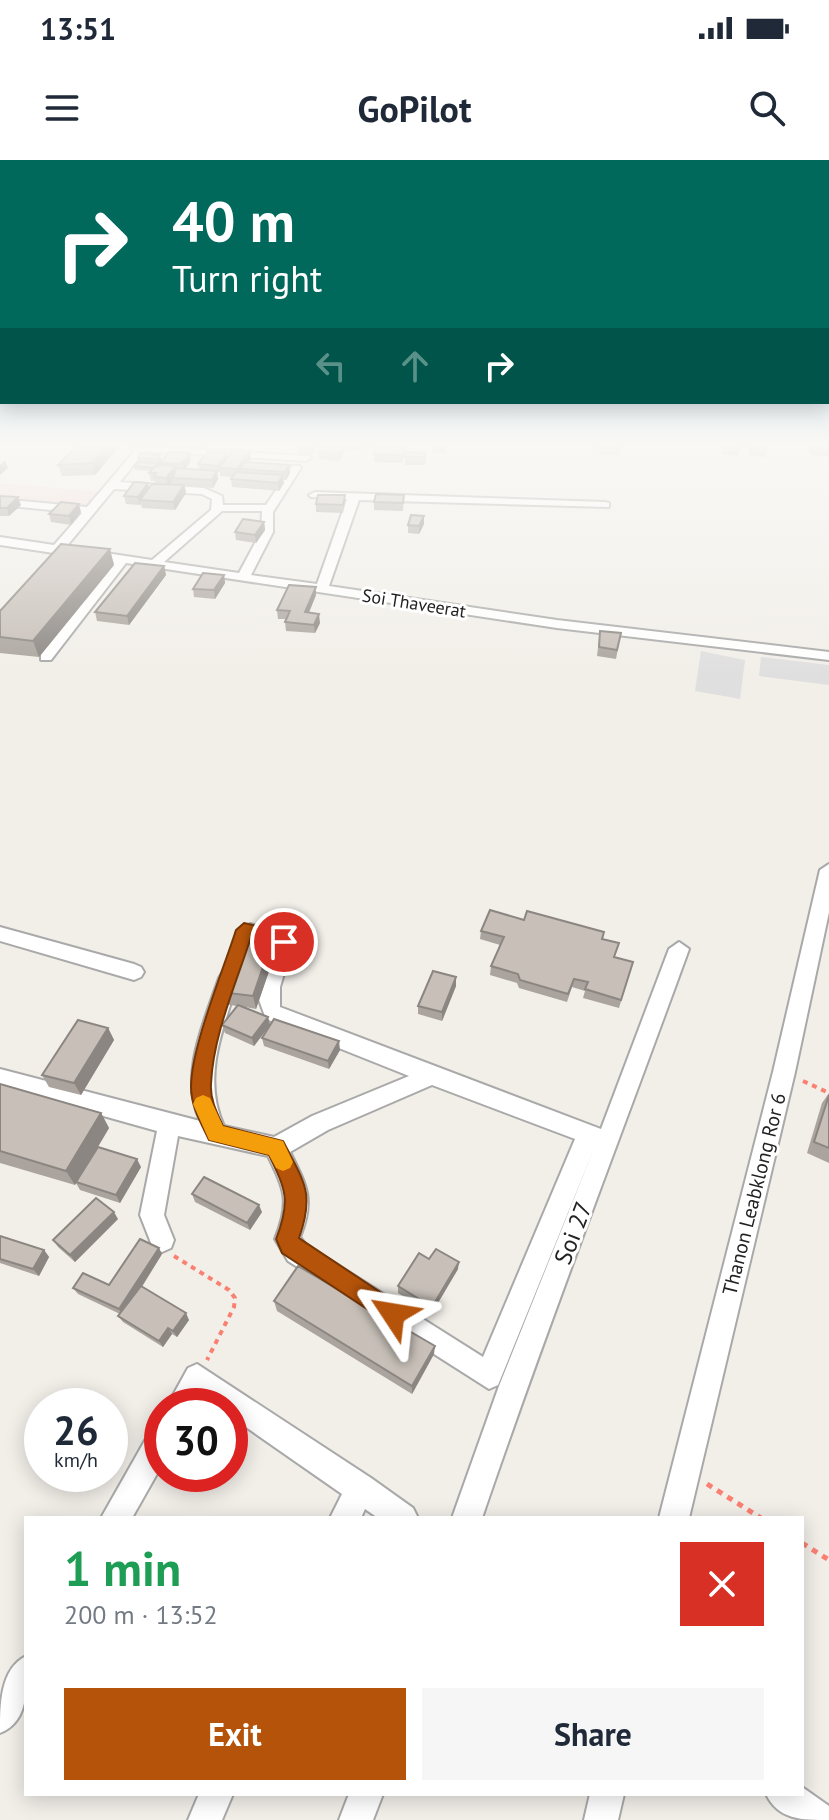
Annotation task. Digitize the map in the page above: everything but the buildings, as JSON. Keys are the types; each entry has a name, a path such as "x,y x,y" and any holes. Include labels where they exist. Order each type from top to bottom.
{"street":[{"path":"58,549 80,523"},
{"path":"155,564 172,546 205,523"},
{"path":"243,577 267,532 266,523"},
{"path":"322,589 345,523"},
{"name":"Soi Thaveerat","path":"0,541 557,624 829,656"},
{"path":"46,657 123,559"},
{"name":"Thanon Leabklong Ror 6","path":"674,1516 784,1072 829,870"},
{"path":"217,1134 201,1097 202,1074 244,930 284,940 269,994 269,1006 273,1013 598,1137 489,1376 297,1253 287,1239 297,1214 296,1189 276,1148"},
{"path":"0,934 134,972"},
{"name":"Soi 27","path":"468,1516 598,1137 679,949"},
{"path":"0,1078 169,1125 276,1148 320,1123 432,1076"},
{"path":"162,1240 152,1215 169,1125"},
{"path":"191,1388 197,1377 400,1516"},
{"path":"117,1516 144,1469"},
{"path":"346,1516 361,1488"},
{"path":"0,1717 24,1675"},
{"path":"205,1820 215,1796"},
{"path":"356,1820 365,1796"},
{"path":"601,1820 607,1796"},
{"path":"786,1796 819,1820"}],"path":[{"path":"784,1072 829,1093"},
{"path":"162,1240 172,1255 229,1290 235,1298 234,1307 197,1377"},
{"path":"685,1470 758,1516"},
{"path":"804,1544 829,1560"}],"shaded area":[{"path":"701,651 745,660 740,699 695,691"},
{"path":"761,657 829,665 829,685 759,676"}],"slow traffic":[{"path":"203,1104 217,1134 276,1148 283,1162"}],"route":[{"path":"284,942 277,936 244,930 206,1052 201,1097 217,1134 276,1148 296,1189 297,1214 287,1239 297,1253 393,1314"}]}
